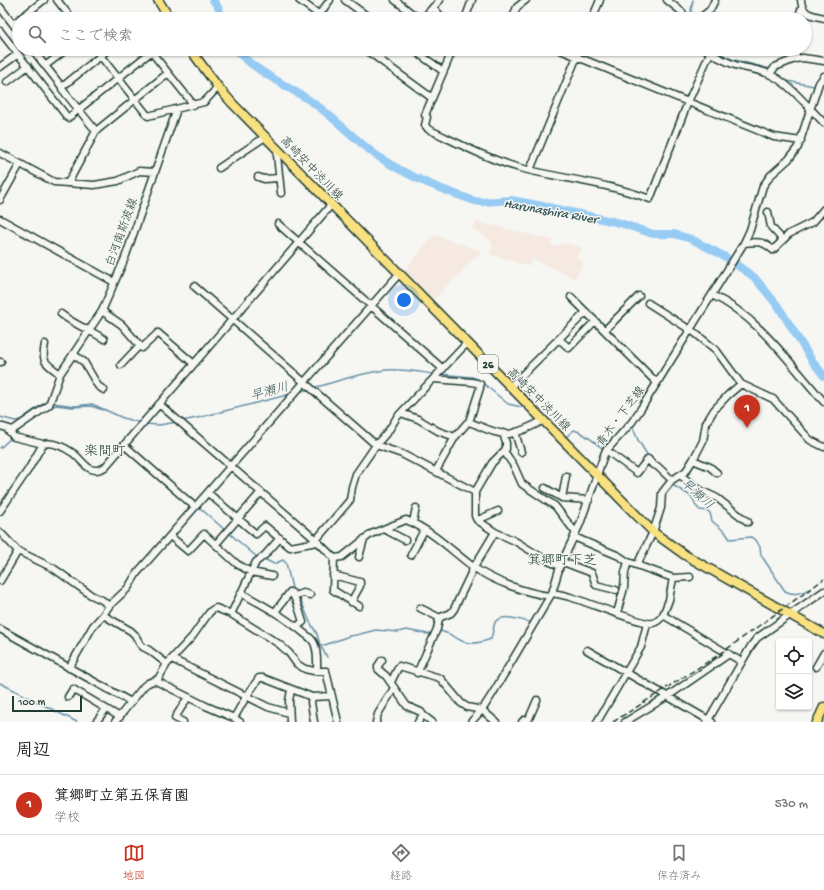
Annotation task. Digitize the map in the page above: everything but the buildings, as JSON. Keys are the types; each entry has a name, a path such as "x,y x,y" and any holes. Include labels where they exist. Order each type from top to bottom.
{"main road":[{"path":"158,0 166,12"},
{"name":"高崎安中渋川線","path":"195,56 218,87 279,152 653,532 685,555 824,634"},
{"path":"816,722 824,707"}],"street":[{"path":"28,12 44,0"},
{"path":"57,0 64,12"},
{"path":"300,0 312,12"},
{"path":"321,12 330,0"},
{"path":"345,0 361,12"},
{"path":"395,0 406,12"},
{"path":"428,12 440,0"},
{"path":"468,12 472,0"},
{"path":"515,12 517,8 526,0"},
{"path":"595,12 600,0"},
{"path":"667,0 682,12"},
{"path":"708,12 715,0"},
{"path":"800,12 802,8 801,0"},
{"path":"0,7 12,23"},
{"path":"433,7 437,12"},
{"path":"802,8 806,12"},
{"path":"812,15 824,18"},
{"path":"0,31 12,46"},
{"path":"0,68 15,56"},
{"path":"20,56 68,118 118,79 143,56"},
{"path":"37,56 62,87 77,110 96,131"},
{"path":"45,66 58,56"},
{"path":"62,87 101,56 148,116 204,102 218,87"},
{"path":"155,56 193,104"},
{"path":"375,56 432,98"},
{"path":"421,56 443,72"},
{"path":"450,56 425,115 427,117 425,125 428,129 496,160 530,170 630,192 650,199 706,56"},
{"path":"718,56 736,65 772,72 824,123"},
{"path":"530,170 576,57 774,137 801,141"},
{"path":"772,72 795,58 824,61"},
{"path":"7,82 28,66"},
{"path":"68,183 96,131 168,73"},
{"name":"青木・下芝線","path":"471,722 482,710 551,594 561,564 575,535 589,500 606,450 632,422 744,243 750,230 764,186 771,175 793,154 801,141 810,110 824,76"},
{"name":"白河南斯波線","path":"7,429 16,429 50,402 60,374 102,311 125,258 177,109"},
{"path":"219,168 265,137"},
{"path":"279,152 276,155 281,193"},
{"path":"0,153 54,182 94,185 118,181 139,171 155,172"},
{"path":"0,200 20,164"},
{"path":"258,177 264,179 279,178"},
{"path":"0,426 7,429 14,437 43,444 53,443 72,453 87,467 97,470 105,467 331,205"},
{"path":"744,243 760,242 764,243 773,250 789,234 813,222 824,210"},
{"path":"768,212 771,227 783,240"},
{"path":"0,219 114,282"},
{"path":"278,224 372,306 442,370"},
{"path":"69,668 93,626 109,606 128,588 137,574 294,395 306,384 399,274"},
{"path":"194,286 376,445 402,454 475,492"},
{"path":"714,293 736,308 759,328 824,402"},
{"path":"605,330 639,296"},
{"path":"572,297 657,383"},
{"path":"648,303 691,329 716,350 742,384 773,399 810,440 824,447"},
{"path":"102,311 122,325 142,348 144,348 158,333 194,364"},
{"path":"510,387 586,312"},
{"path":"61,314 73,324 90,330 104,339"},
{"path":"559,339 569,348 595,321"},
{"path":"208,493 256,534 265,526 290,547 316,541 350,500 356,474 376,445 401,413 467,343"},
{"path":"45,344 42,355 44,361 60,374"},
{"path":"121,365 139,346"},
{"path":"73,354 84,362 98,386 104,390"},
{"path":"435,378 480,384 469,422 465,424 455,437 436,471"},
{"path":"637,565 653,532 660,508 662,493 671,482 686,471 693,460 703,440 708,418 728,395 742,384"},
{"path":"159,404 332,555 334,558 333,590 359,606"},
{"path":"401,413 418,419 438,431 455,437"},
{"path":"469,422 494,431 508,434 531,427 544,420"},
{"path":"514,432 521,452"},
{"path":"503,433 506,443 504,451 492,462 475,492 475,516 478,520 495,532 515,541 546,560 592,573 596,585 616,590"},
{"path":"0,511 28,470 43,444"},
{"path":"124,445 195,507"},
{"path":"606,450 637,473 648,459 671,482"},
{"path":"504,451 514,466 522,484 554,506 575,535 619,556 628,562 673,578 690,576"},
{"path":"693,460 710,467 717,472"},
{"path":"680,475 700,490 717,498 748,522"},
{"path":"562,498 566,476"},
{"path":"545,488 562,498 589,500"},
{"path":"216,544 261,492"},
{"path":"413,522 416,508"},
{"path":"478,520 498,511"},
{"path":"334,558 342,557 371,534 406,520 413,522 474,567 500,582 541,595 551,594 570,597 647,624 654,623 663,615 669,600 673,578"},
{"path":"384,529 405,540"},
{"path":"411,555 424,530"},
{"path":"0,532 18,551 53,568 109,606"},
{"path":"440,618 451,613 454,609 474,567 495,532"},
{"path":"170,536 188,551 204,534 238,564 251,572 272,576"},
{"path":"231,614 256,562 265,556 280,538"},
{"path":"359,557 364,539"},
{"path":"0,581 18,551"},
{"path":"617,613 624,588 625,572 628,562"},
{"path":"333,575 360,582 360,586 351,602"},
{"path":"587,650 709,721 757,638 824,591"},
{"path":"275,612 290,592 292,593 303,622 296,627"},
{"path":"242,593 275,612 296,627 314,643 317,658 317,671"},
{"path":"294,596 303,594 310,595"},
{"path":"156,681 167,664 192,637 212,610 216,608 231,614 279,644 289,653 297,664 305,669 326,671 338,722"},
{"path":"420,608 440,618"},
{"path":"103,615 135,634 143,647 167,664"},
{"path":"663,615 742,662"},
{"path":"417,673 437,629 440,618"},
{"path":"597,722 641,647 647,624"},
{"path":"0,629 131,702"},
{"path":"816,667 824,653"},
{"path":"625,722 668,696 729,654"},
{"path":"172,659 246,697 268,707 289,713"},
{"path":"382,660 378,666 378,669 407,706 421,712 432,722"},
{"path":"376,722 399,666 417,673 440,678 461,703 482,710 496,722"},
{"path":"234,718 257,679 261,678 312,697 332,696"},
{"path":"68,697 73,689 106,709 118,720 144,686 148,683 156,681 240,722"},
{"path":"290,722 289,701 291,690"},
{"path":"182,722 175,718 188,696"},
{"path":"312,697 311,702 314,722"},
{"path":"522,722 524,720 528,720 537,700"},
{"path":"96,722 106,709"},
{"path":"418,722 423,715"}],"shaded area":[{"path":"476,222 553,240 551,244 554,246 564,243 582,247 576,258 584,262 575,279 533,259 528,266 490,254 493,245 491,241 472,228"},
{"path":"434,235 482,251 432,301 403,272"}],"waterway":[{"name":"Harunashira River","path":"213,0 220,12"},
{"path":"691,12 693,0"},
{"name":"Harunashira River","path":"242,56 263,72 315,104 331,116 360,143 387,163 436,187 475,201 511,200 620,223 653,234 674,234 691,239 724,256 754,277 778,306 811,359 824,376"},
{"path":"725,56 731,59 771,69"},
{"path":"774,72 787,81 814,86"},
{"name":"早瀬川","path":"314,388 378,371 405,370 434,374"},
{"name":"早瀬川","path":"440,374 472,377 478,379 508,404 526,408"},
{"name":"早瀬川","path":"299,392 309,389"},
{"name":"早瀬川","path":"182,421 291,394"},
{"name":"早瀬川","path":"0,417 15,421 20,420 44,403 47,403"},
{"name":"早瀬川","path":"53,403 75,406 92,404 123,418 141,423"},
{"name":"早瀬川","path":"51,407 56,405 72,407 91,406 104,409"},
{"name":"早瀬川","path":"145,424 159,425 177,422"},
{"name":"早瀬川","path":"566,437 574,430 578,431 602,448 627,422"},
{"name":"早瀬川","path":"633,428 638,440 648,456"},
{"path":"0,448 11,438"},
{"path":"74,457 81,467 88,471"},
{"name":"早瀬川","path":"660,472 668,481"},
{"name":"早瀬川","path":"671,484 689,495 700,510 708,511 712,521 725,532 730,539 751,537 756,540 760,547 761,555 785,591 795,594 809,589"},
{"path":"191,500 194,503"},
{"path":"200,508 225,530"},
{"path":"229,533 258,558"},
{"path":"264,559 274,564 283,560 286,563 292,588"},
{"path":"299,596 317,634 320,645 327,657"},
{"path":"439,631 465,642 476,643 491,639 495,622 499,619 513,618 532,623"},
{"path":"320,645 325,645 349,636 376,630 398,632 406,630 428,634 433,632"},
{"path":"0,683 77,722"}],"railway":[{"path":"613,722 720,654 824,579"}],"place":[{"name":"箕郷町立第五保育園","path":"747,428"}],"district":[{"name":"楽間町","path":"105,450"},
{"name":"箕郷町下芝","path":"562,559"}]}
